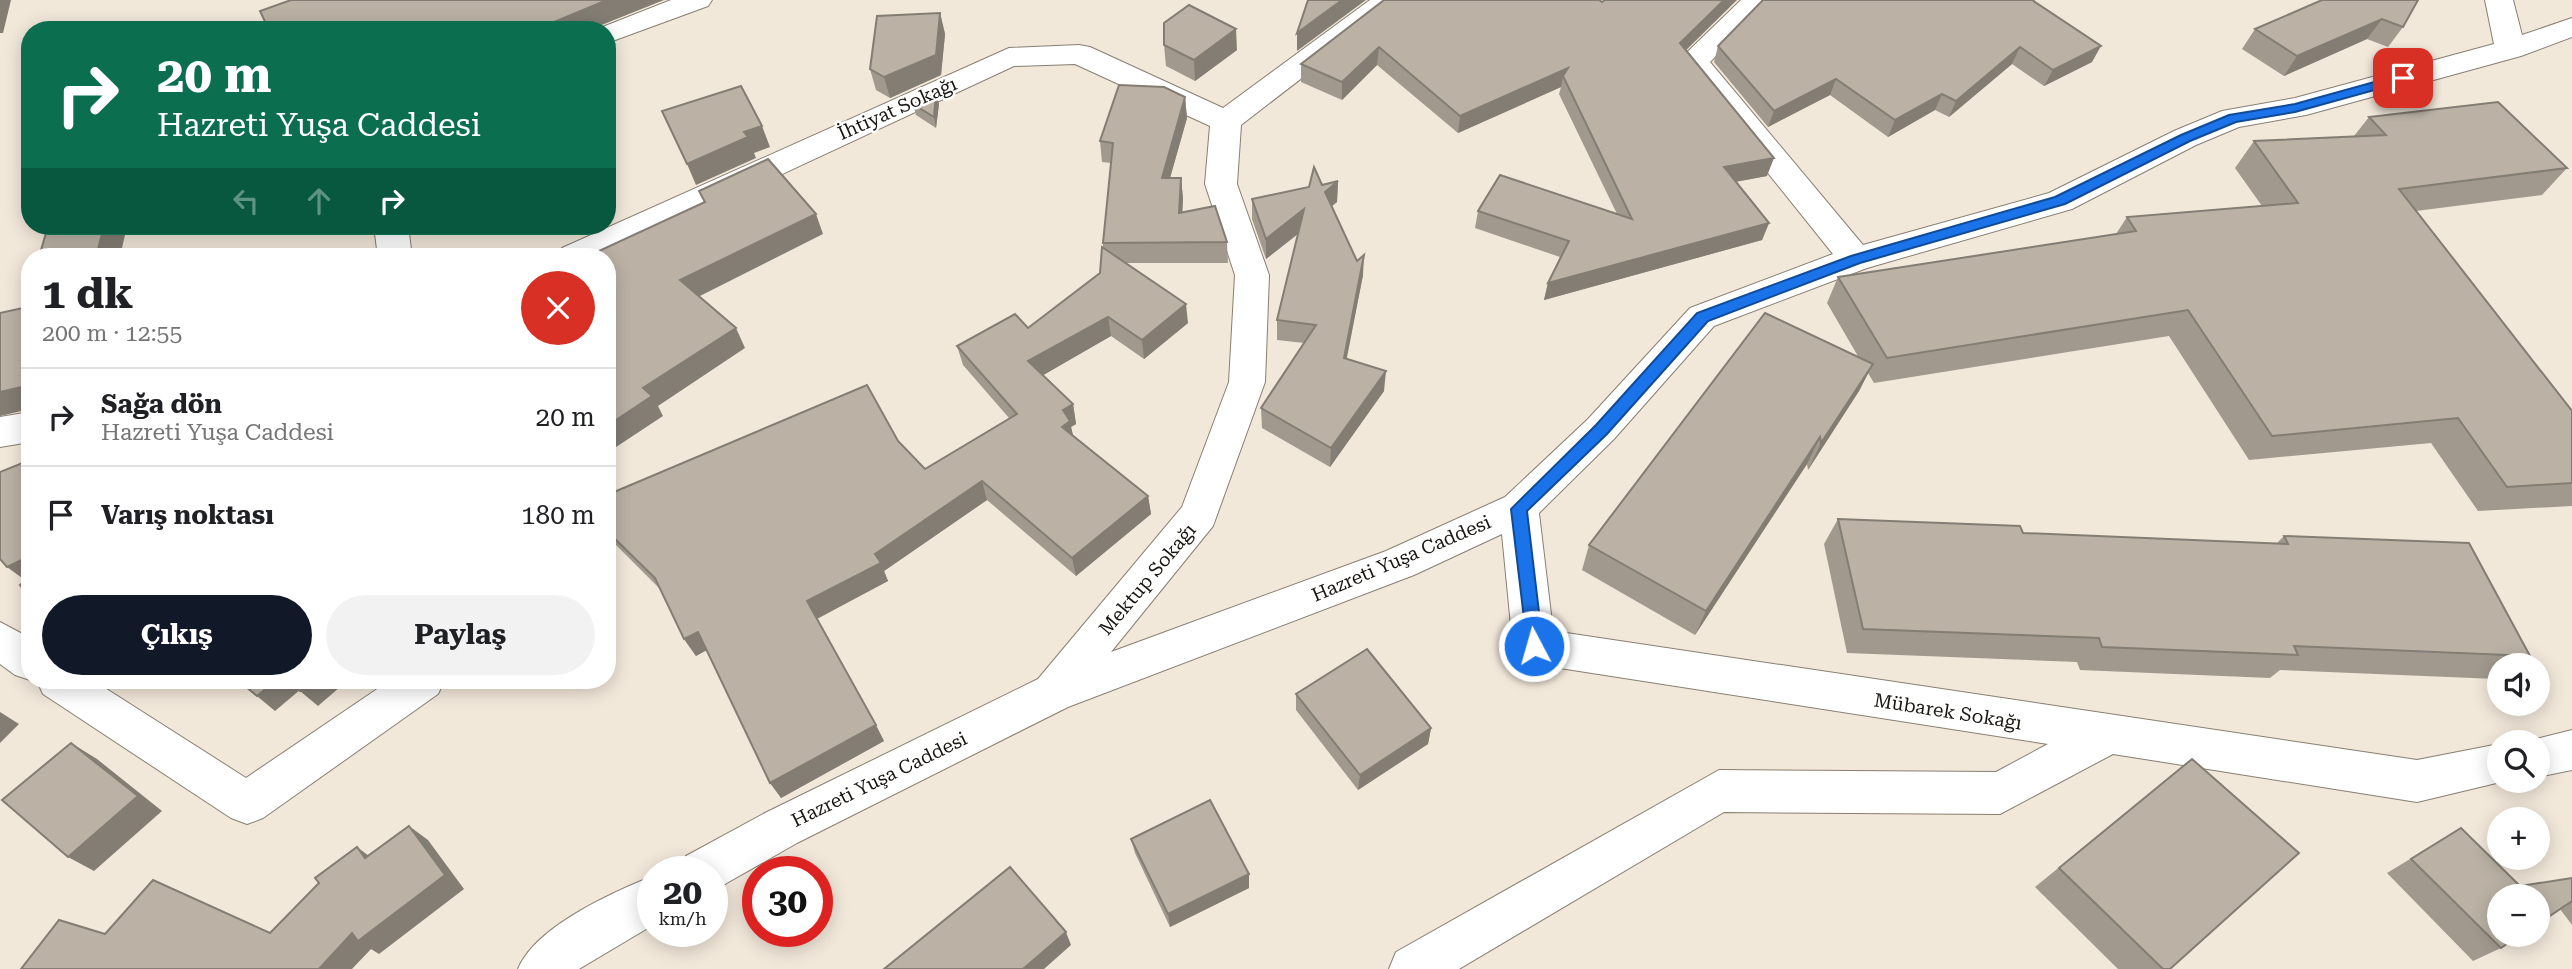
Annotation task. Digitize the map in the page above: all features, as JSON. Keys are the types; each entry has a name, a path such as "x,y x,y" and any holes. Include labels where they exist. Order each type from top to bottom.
{"street":[{"path":"616,31 698,0"},
{"path":"1226,121 1389,0"},
{"path":"1758,0 1693,61 1856,259"},
{"path":"2499,0 2510,49"},
{"name":"Hazreti Yuşa Caddesi","path":"728,858 781,828 1053,693 1400,563 1519,509 1601,429 1702,317 1856,259 2060,201 2185,138 2233,118 2295,108 2510,49 2572,27"},
{"name":"İhtiyat Sokağı","path":"594,248 1009,57 1079,54 1226,121"},
{"name":"Mektup Sokağı","path":"1053,693 1199,515 1247,382 1252,275 1221,184 1226,121"},
{"path":"0,432 21,429"},
{"name":"Mübarek Sokağı","path":"1519,509 1534,646 2417,781 2487,766"},
{"path":"0,640 21,655"},
{"path":"70,689 247,803 411,689"},
{"path":"1413,969 1719,791 2000,793 2108,735"},
{"path":"2550,755 2572,750"},
{"path":"542,969 571,944 637,907"}],"building":[{"path":"291,0 607,0 557,21 265,21 260,11"},
{"path":"1308,0 1342,0 1297,33"},
{"path":"1384,0 1724,0 1680,43 1774,158 1724,167 1769,223 1548,283 1569,241 1478,211 1500,175 1632,219 1563,76 1568,68 1460,116 1379,47 1342,82 1301,64"},
{"path":"1763,0 2032,0 2101,46 2053,70 2020,47 1956,101 1942,94 1895,120 1836,79 1774,111 1718,46"},
{"path":"2322,0 2418,0 2403,27 2382,19 2297,56 2255,29"},
{"path":"1189,5 1236,29 1194,60 1164,45 1164,23"},
{"path":"940,13 936,55 884,77 870,69 877,16"},
{"path":"1119,85 1164,87 1185,97 1162,178 1181,178 1179,213 1215,206 1227,242 1103,243 1113,143 1100,141"},
{"path":"741,86 762,126 744,132 748,137 687,164 662,111"},
{"path":"936,93 934,117 913,104"},
{"path":"2498,102 2567,168 2399,189 2572,411 2572,483 2507,487 2458,418 2272,436 2188,310 1887,358 1838,277 2136,231 2127,217 2298,203 2254,141 2386,135 2369,117"},
{"path":"768,159 816,214 680,280 736,328 643,388 652,396 616,420 616,248 605,248 705,202 699,191"},
{"path":"1314,167 1322,185 1338,181 1325,192 1357,261 1364,255 1344,358 1386,371 1331,448 1261,408 1316,325 1277,320 1304,209 1266,239 1252,199 1309,187"},
{"path":"45,235 102,235 98,248 42,248"},
{"path":"1102,247 1186,304 1142,340 1108,317 1028,361 1073,404 1063,410 1070,421 1062,427 1148,496 1072,558 982,481 875,554 881,563 807,601 876,725 770,783 698,632 684,639 655,578 616,540 616,491 867,385 898,441 925,469 1017,414 957,346 1015,314 1028,328 1100,273"},
{"path":"21,308 21,387 0,392 0,313"},
{"path":"1765,313 1873,364 1821,443 1820,437 1706,611 1589,545"},
{"path":"21,464 21,560 7,567 0,559 0,472"},
{"path":"1838,519 2020,526 2023,533 2288,544 2284,536 2469,543 2528,653 2487,654 2294,646 2298,655 2102,647 2099,638 1863,629"},
{"path":"1367,649 1431,728 1360,775 1296,694"},
{"path":"249,689 265,689 257,696"},
{"path":"71,743 138,796 68,857 2,800"},
{"path":"2192,759 2299,853 2170,969 2163,969 2059,868"},
{"path":"1210,800 1249,874 1168,914 1131,839"},
{"path":"409,826 445,875 358,941 352,933 319,969 21,969 59,920 105,934 153,880 270,933 319,883 315,878 357,847 365,858"},
{"path":"2461,828 2487,854 2487,870 2504,870 2518,884 2487,884 2487,934 2411,859"},
{"path":"1010,867 1066,932 1023,969 884,969"},
{"path":"2572,878 2572,901 2550,916 2550,884 2533,884"}],"route":[{"path":"1534,646 1519,509 1601,429 1702,317 1856,259 2060,201 2185,138 2233,118 2295,108 2403,78"}]}
